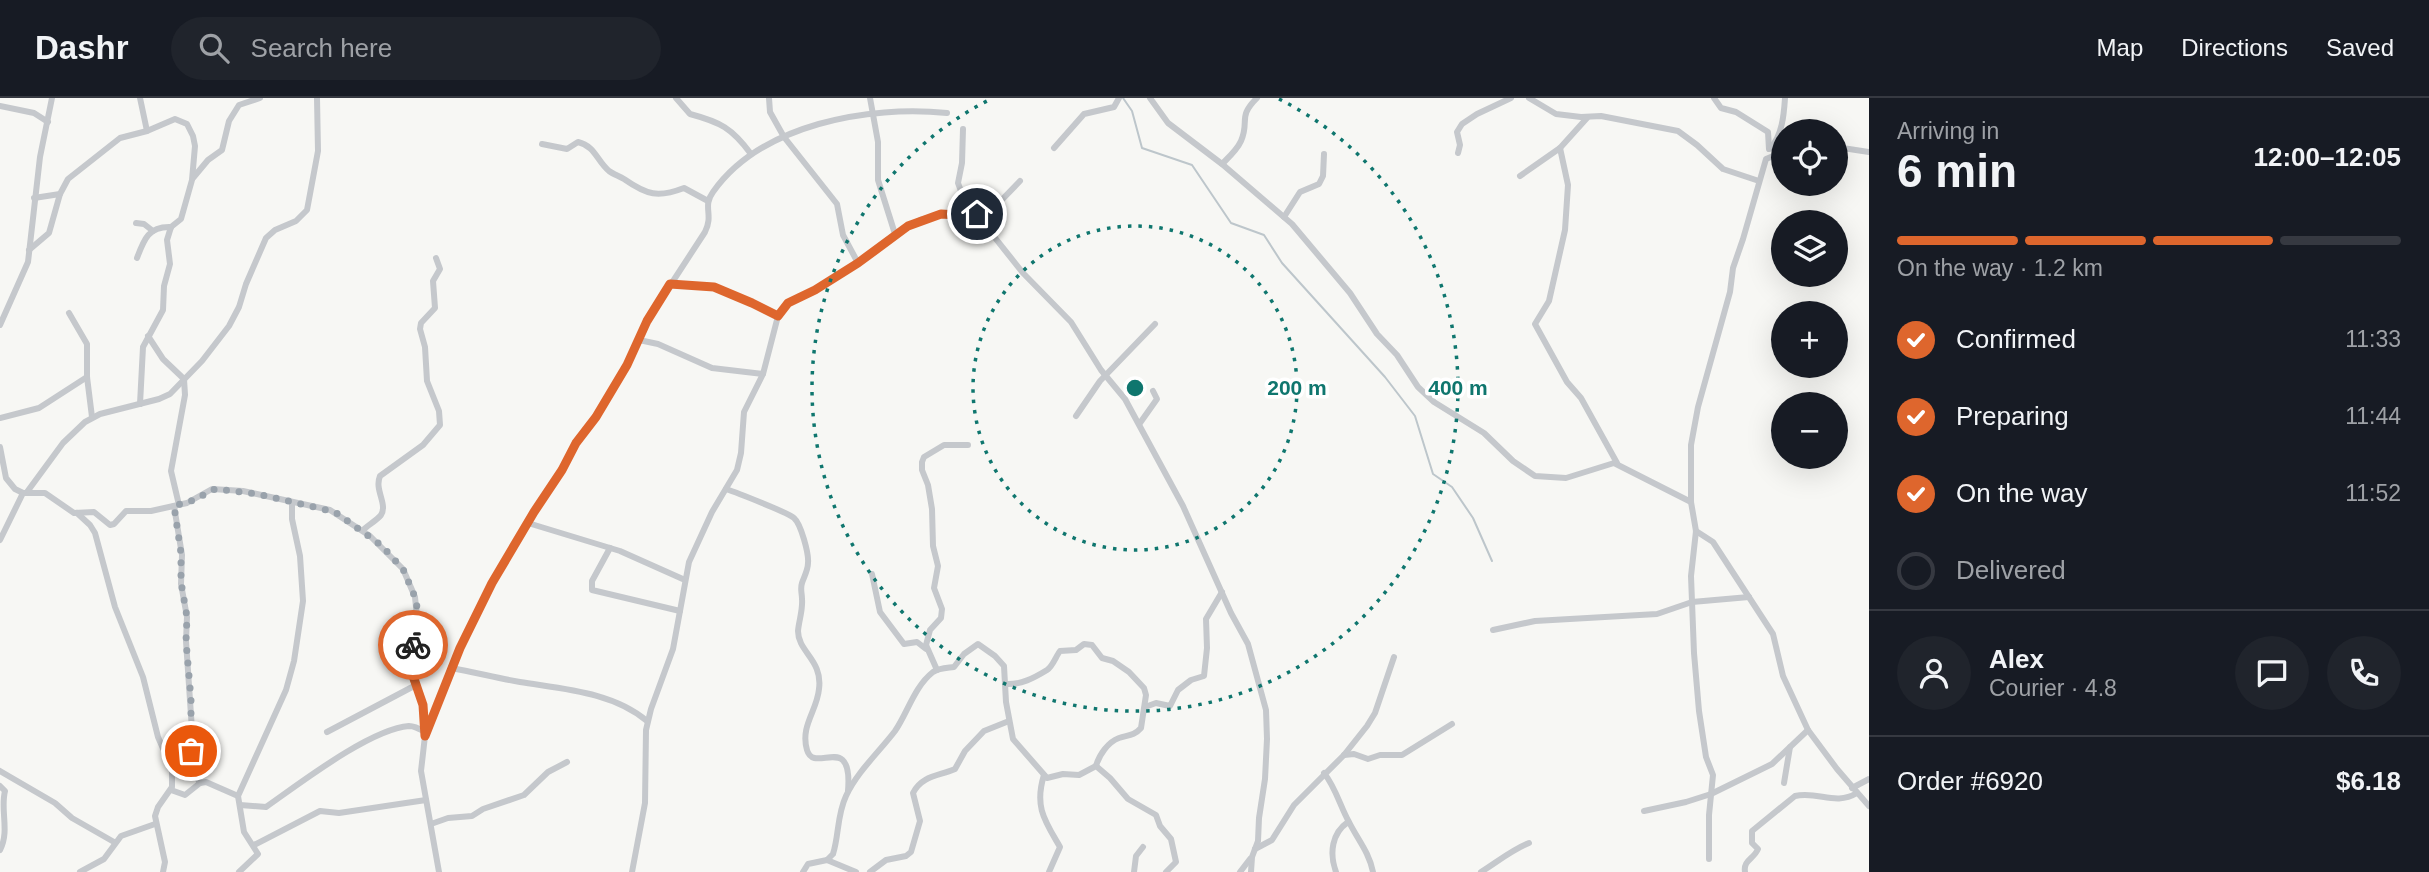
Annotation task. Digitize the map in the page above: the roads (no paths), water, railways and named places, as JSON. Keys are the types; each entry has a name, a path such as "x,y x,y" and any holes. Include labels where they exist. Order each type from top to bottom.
{"street":[{"path":"6,98 4,107 34,113 48,122"},
{"path":"0,325 27,266 34,198 52,98"},
{"path":"140,98 147,131"},
{"path":"192,180 208,160 222,150 229,121 239,105 260,98"},
{"path":"0,540 25,492 63,443 92,417 166,396 213,348 235,317 266,238 306,213 318,150 317,98"},
{"path":"676,98 690,114 706,117 736,135 751,154"},
{"path":"769,98 770,112 784,136 805,167 836,204 843,235 858,263"},
{"path":"870,98 878,147 878,180 895,234"},
{"path":"1054,148 1084,114 1114,107 1119,98"},
{"path":"1150,98 1168,123 1222,164 1284,217 1350,293 1377,334 1397,355 1425,394 1484,433 1527,472 1544,478 1566,478 1606,464 1617,463 1691,502"},
{"path":"1222,164 1240,142 1245,113 1257,98"},
{"path":"1458,153 1457,132 1462,124 1511,98"},
{"path":"1529,98 1556,114 1587,118 1601,116 1678,131 1698,145 1723,169 1759,181"},
{"path":"1714,98 1721,108 1736,112 1771,133"},
{"path":"1783,119 1785,98"},
{"path":"425,734 451,668 483,600 576,443 596,417 647,321 697,247 710,222 708,201 729,173 751,154 784,136 873,112 947,113"},
{"path":"29,250 49,233 60,194 68,179 114,142 175,118 191,129 195,146 192,180 181,219 171,228 167,240 170,264 164,286 163,310 143,347 140,404"},
{"path":"1520,176 1560,148 1587,118"},
{"path":"963,129 958,184 971,216 988,229 1023,274 1071,322 1106,376 1125,399 1183,506 1248,644 1266,710 1267,762 1251,872"},
{"path":"1709,859 1713,775 1706,757 1699,711 1691,576 1696,530 1691,502 1691,445 1698,407 1730,292 1732,268 1744,240 1769,149 1768,132"},
{"path":"542,144 567,149 581,142 593,150 610,172 645,193 669,195 684,188 708,201"},
{"path":"1560,148 1568,185 1565,229 1549,301 1535,324 1567,382 1587,407 1617,463"},
{"path":"1848,149 1869,152"},
{"path":"1284,217 1300,192 1319,184 1323,176 1324,154"},
{"path":"1766,159 1771,157"},
{"path":"632,872 645,803 644,752 648,721 673,649 689,560 739,463 745,408 764,374 778,316 788,303 815,290 858,263 895,234 933,215 948,213 971,216 991,211 1020,181"},
{"path":"34,198 60,194"},
{"path":"136,223 144,224 152,230"},
{"path":"137,258 144,240 152,230 171,228"},
{"path":"363,530 380,516 383,509 377,487 380,476 423,445 440,425 439,411 427,381 425,347 420,329 421,323 435,308 433,281 440,270 436,258"},
{"path":"670,284 714,287 778,316"},
{"path":"69,313 87,344 87,377 92,417"},
{"path":"1076,416 1106,376 1155,324"},
{"path":"148,336 163,359 184,379 185,396 171,471 177,505 181,582 187,617 186,645 192,730 190,764 200,783"},
{"path":"639,340 657,344 712,368 764,374"},
{"path":"0,418 39,408 87,377"},
{"path":"1140,423 1157,399 1153,391"},
{"path":"926,649 929,632 941,618 942,609 934,588 938,563 933,546 933,515 922,462 924,457 944,445 968,444"},
{"path":"0,447 6,478 15,489 46,493 77,513 95,533 115,607 143,677 158,737 172,769 171,790 158,807 155,824 164,855 163,872"},
{"path":"77,513 94,513 113,525 128,511 177,505 215,489 251,492 335,512 363,530 399,563 415,597 418,627 411,665 423,705 425,734 421,771 439,872"},
{"path":"726,489 793,517 801,531 808,562 801,587 802,604 798,631 803,646 819,670 820,681 817,701 805,729 807,750 811,757 837,756 844,760 848,770 848,792"},
{"path":"239,872 257,856 254,845 244,832 238,796 286,690 294,661 303,601 292,503"},
{"path":"528,523 610,548 685,580"},
{"path":"1696,530 1713,542 1773,634 1783,676 1808,730 1854,791 1869,806"},
{"path":"610,548 592,581 592,590 680,611"},
{"path":"872,574 878,606 883,617 897,631 903,643 906,645 917,642 926,649 937,670"},
{"path":"1145,707 1154,703 1170,706 1178,690 1191,680 1204,676 1206,619 1222,592"},
{"path":"1493,630 1535,621 1657,614 1692,602 1749,597"},
{"path":"803,872 808,864 831,858 835,850 838,819 848,792 894,731 916,692 937,670 954,667 971,648 981,645 1003,664 1005,684 1009,721 1015,744 1049,779 1061,774 1077,775 1096,766 1099,757 1115,739 1138,732 1143,723 1146,691 1139,681 1113,661 1102,658 1089,644 1076,650 1060,651 1049,668 1032,679 1005,684"},
{"path":"1255,849 1272,840 1294,806 1344,755 1373,718 1394,657"},
{"path":"451,668 578,691 629,709 648,721"},
{"path":"327,732 416,685"},
{"path":"870,872 883,861 906,856 911,852 920,827 920,814 913,793 915,788 934,775 956,769 965,751 984,731 1009,721"},
{"path":"1344,755 1354,754 1368,759 1380,755 1401,755 1452,724"},
{"path":"240,804 266,807 376,736 411,726 425,734"},
{"path":"1644,811 1712,794 1772,764 1808,730"},
{"path":"1784,783 1790,745"},
{"path":"431,824 449,818 472,816 489,806 524,795 546,774 567,762"},
{"path":"172,769 190,764"},
{"path":"1096,766 1128,799 1157,817 1160,826 1171,839 1176,860 1166,872"},
{"path":"0,771 114,842"},
{"path":"1324,773 1367,852 1373,872"},
{"path":"1044,775 1039,795 1042,814 1060,847 1049,872"},
{"path":"1745,872 1746,861 1758,849 1752,843 1752,831 1795,796 1803,794 1845,800 1869,779"},
{"path":"171,790 185,794 200,783 211,783 238,796"},
{"path":"0,786 5,791 5,816 4,842 0,850"},
{"path":"254,845 320,811 340,813 426,800"},
{"path":"1336,872 1333,862 1334,839 1338,830 1349,821"},
{"path":"80,872 104,859 114,842 124,834 155,824"},
{"path":"1481,872 1509,855 1515,848 1530,843"},
{"path":"1134,872 1136,856 1143,847"},
{"path":"1240,872 1252,857"},
{"path":"827,860 856,872"}],"waterway":[{"path":"1123,98 1132,111 1142,148 1192,165 1231,223 1264,235 1282,263 1385,377 1415,416 1433,474 1452,487 1473,518 1492,561"}]}
